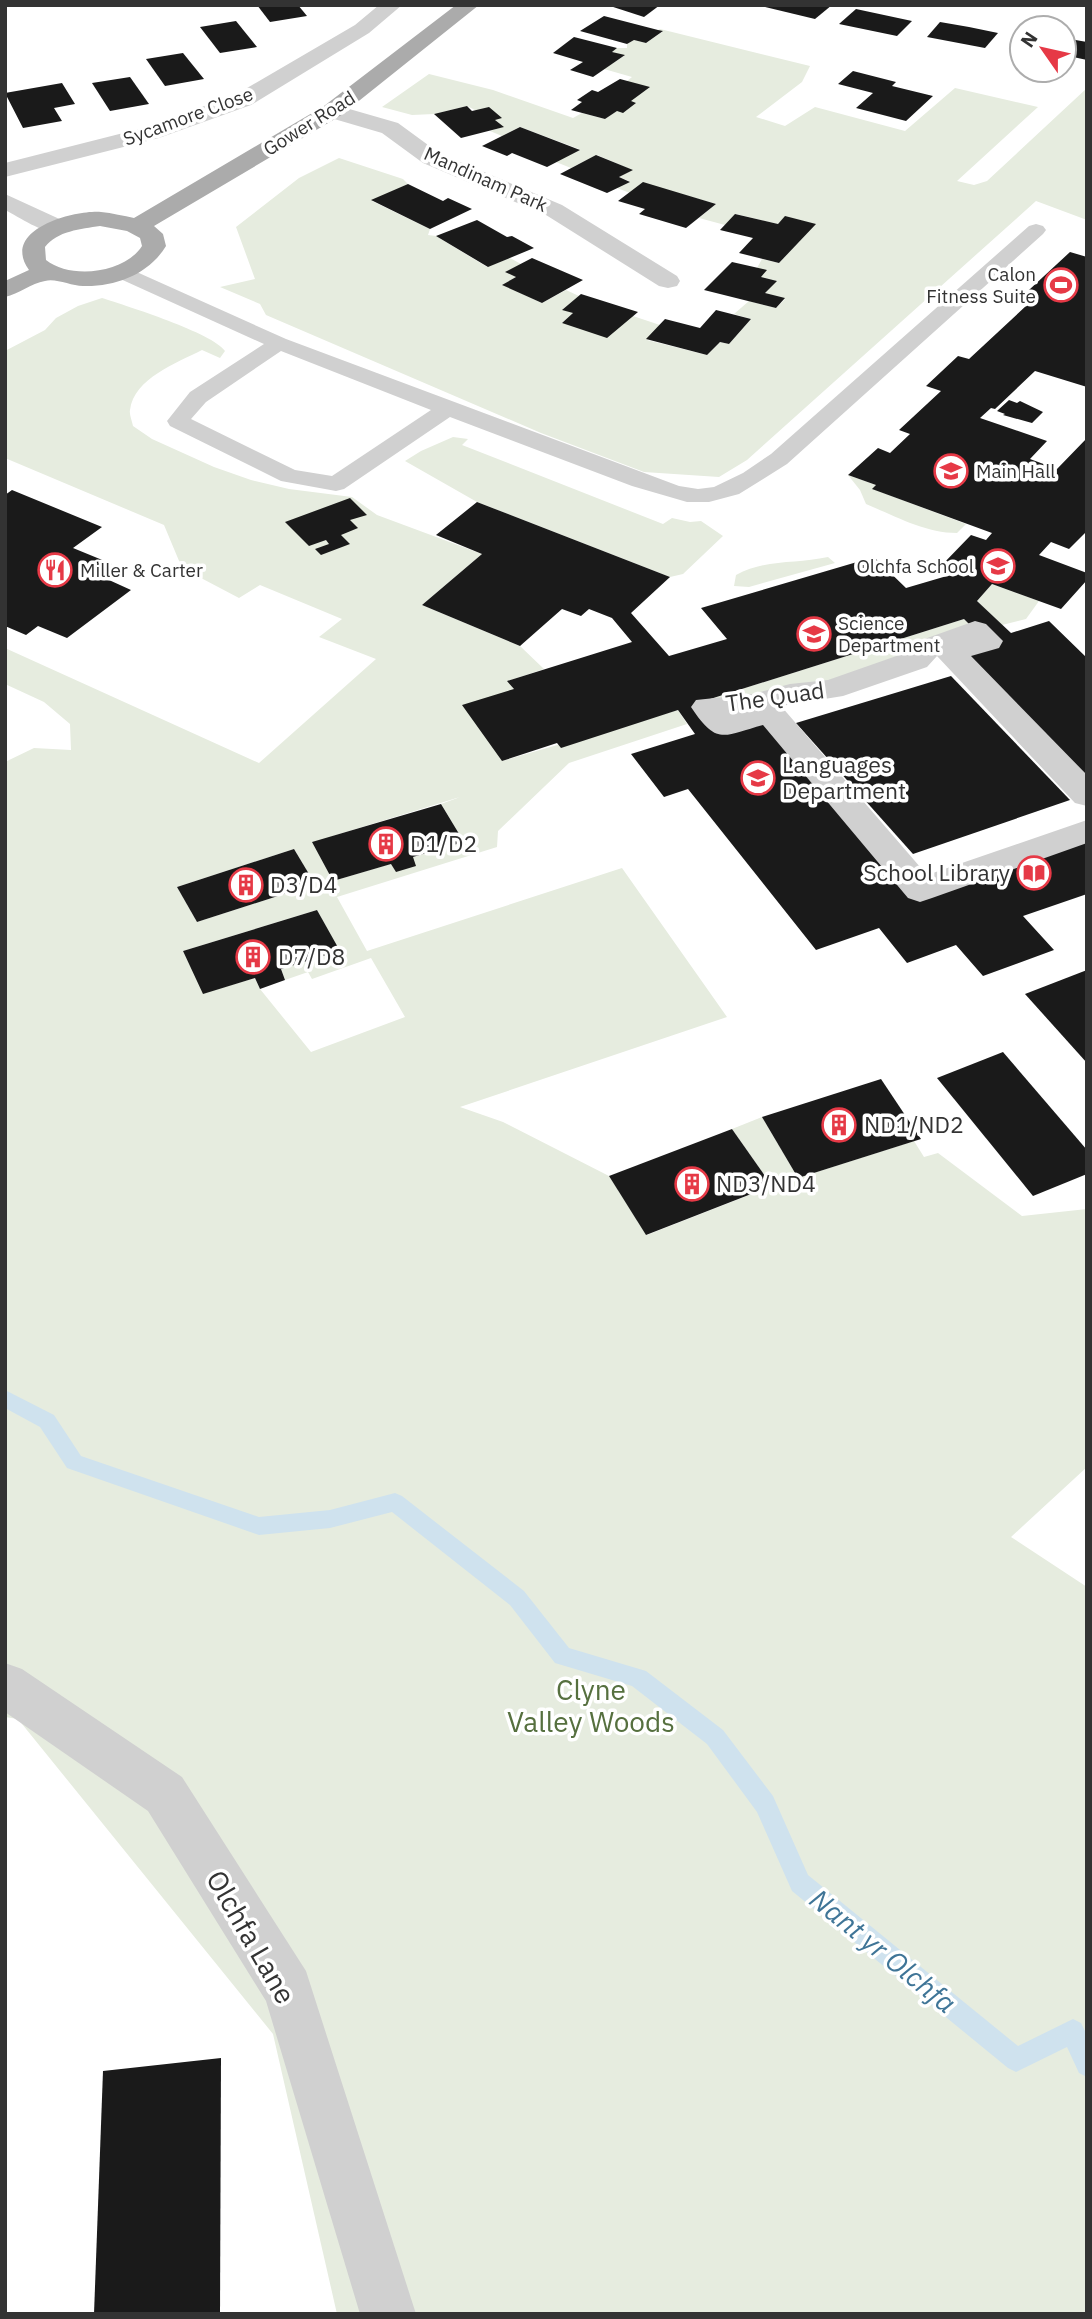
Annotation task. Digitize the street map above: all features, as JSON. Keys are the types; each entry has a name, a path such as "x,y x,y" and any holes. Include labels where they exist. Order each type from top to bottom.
{"main road":[{"name":"Gower Road","path":"139,225 332,111 469,5"},
{"path":"100,219 139,225 155,240 155,249 138,266 123,273 90,279 59,276 36,264 32,254 34,244 43,235 58,227 100,219"},
{"path":"5,290 46,271"}],"street":[{"name":"Sycamore Close","path":"5,170 151,133 243,100 362,29 392,5"},
{"name":"Mandinam Park","path":"332,111 390,128 431,158 554,210 668,281"},
{"path":"5,201 58,227"},
{"path":"636,260 659,251"},
{"name":"The Quad","path":"1087,795 950,653 988,642 975,631 927,649 916,660 832,689 790,694 754,704 707,707 722,726 770,713 920,890 1087,831"},
{"name":"Olchfa Lane","path":"5,1685 164,1794 288,1989 388,2314"}],"lane":[{"path":"123,273 279,343 446,410 659,486 697,496 730,489 754,477 779,459 1036,230"},
{"path":"279,343 198,397 178,421 289,476 336,484 446,410"}],"green space":[{"path":"658,30 810,66 802,82 756,117 785,126 815,107 905,131 955,88 1038,107 957,181 974,185 987,181 1087,88 1087,220 1036,201 747,460 719,477 644,472 541,433 266,315 260,304 220,287 255,279 236,227 299,178 339,158 403,179 408,184 372,201 430,229 428,235 436,236 487,267 510,258 521,264 506,272 516,277 503,285 542,303 566,290 579,296 563,309 573,313 562,323 633,316 660,325 647,340 707,355 720,342 729,344 751,319 734,314 749,301 776,308 785,299 765,293 776,281 761,277 757,268 762,259 779,263 815,224 785,217 778,224 736,214 725,225 699,218 716,204 643,183 630,193 617,188 629,181 619,177 632,170 597,155 571,168 556,162 579,149 520,127 502,136 490,131 503,127 495,120 467,106 434,114 412,115 382,107 429,74 493,90 573,118 582,113 605,119 631,101 627,81 632,77 604,69 624,56 612,52 617,48 627,48 627,44 634,40 646,43 662,32"},
{"name":"Clyne Valley Woods","path":"102,298 187,328 225,351 220,358 202,350 169,366 139,389 130,410 133,426 152,439 214,467 251,480 289,489 352,497 377,515 482,554 422,605 520,646 544,669 508,681 514,689 502,761 678,710 687,724 569,763 498,831 497,847 337,897 367,951 622,868 727,1017 460,1107 503,1122 609,1176 647,1235 772,1186 732,1129 762,1117 798,1178 914,1141 924,1157 938,1153 1022,1216 1087,1209 1087,1467 1011,1537 1087,1587 1087,2314 337,2314 273,2034 18,1719 5,1717 5,762 34,748 71,750 70,724 44,702 5,684 5,648 259,763 376,659 319,637 342,619 260,585 239,598 182,568 164,525 5,458 5,351 45,330 56,318 78,306","holes":["460,797 441,804 464,842 333,881 314,845 333,836","294,849 315,884 197,922 177,887","317,910 339,951 281,969 285,980 308,972 312,979 371,958 405,1017 311,1052 260,989 255,978 204,993 183,951"]},
{"path":"453,437 468,439 462,445 663,524 672,518 690,522 701,521 723,536 683,574 670,577 477,502 405,461"},
{"path":"848,475 876,485 873,489 966,524 957,533 945,532 899,518 866,504 860,490"},
{"path":"828,557 835,563 749,587 734,586 736,575 758,566"},
{"path":"992,584 1039,601 1026,619 1002,625 977,601"},
{"path":"964,619 975,630 832,689 707,700"}],"building":[{"path":"257,5 298,5 307,16 270,22"},
{"path":"607,5 660,5 644,17"},
{"path":"757,5 832,5 815,19"},
{"path":"856,9 912,21 897,36 839,24"},
{"path":"604,16 663,31 646,43 634,40 627,44 580,31"},
{"path":"236,21 257,47 220,53 200,27"},
{"path":"940,22 998,33 985,48 927,37"},
{"path":"574,37 617,48 612,52 625,55 593,77 570,70 583,62 553,53"},
{"path":"1078,40 1087,42 1087,60 1078,58"},
{"path":"183,53 204,79 165,86 146,59"},
{"path":"853,71 896,82 892,86 933,96 906,121 856,108 873,93 838,84"},
{"path":"130,77 149,104 110,111 92,83"},
{"path":"620,79 650,87 631,101 636,103 623,113 617,111 605,119 571,110 582,102 577,100 592,90 598,92"},
{"path":"62,83 75,104 54,108 62,121 23,128 5,93"},
{"path":"467,106 472,111 489,107 502,118 495,120 504,127 461,138 434,114"},
{"path":"520,127 580,150 547,167 512,153 507,156 482,146"},
{"path":"596,155 633,170 619,177 630,182 607,193 560,174"},
{"path":"643,182 716,204 686,228 639,214 645,209 618,201"},
{"path":"408,184 443,201 448,198 472,209 430,229 371,200"},
{"path":"735,214 778,224 785,216 816,224 779,263 739,253 753,238 720,230"},
{"path":"477,220 534,248 488,267 436,236"},
{"path":"1070,252 1087,257 1087,387 1035,371 995,409 991,408 980,418 1047,441 1030,459 1057,469 1087,438 1087,531 1069,549 1051,542 1039,555 1087,573 1087,580 1061,609 992,584 977,601 1011,633 1049,621 1087,658 1087,795 964,667 982,637 964,619 707,700 770,713 920,890 1087,831 1087,894 1023,916 1054,950 983,976 956,945 907,963 879,928 816,950 688,789 664,797 631,754 695,734 678,710 561,748 557,743 502,761 462,705 514,689 507,681 632,642 612,618 589,609 581,616 562,609 520,646 422,605 482,554 436,535 477,502 670,577 631,613 669,656 727,639 701,608 874,557 906,588 957,573 940,567 971,535 986,540 992,533 872,489 876,485 848,475 878,448 890,453 910,434 899,430 941,391 926,386 958,356 969,359 1027,305 1016,302"},
{"path":"532,258 583,280 542,303 502,285 516,277 505,272"},
{"path":"732,262 767,270 761,277 777,281 765,293 785,298 776,308 704,290"},
{"path":"581,294 638,312 607,338 562,323 573,313 562,310"},
{"path":"716,310 751,319 729,344 720,342 707,355 646,339 665,319 700,328"},
{"path":"1009,400 1017,403 1020,401 1043,412 1032,423 997,411"},
{"name":"Miller & Carter","path":"12,490 102,527 73,548 112,564 98,575 131,590 67,638 38,626 26,635 5,626 5,495"},
{"path":"350,498 367,515 350,520 358,528 341,535 350,544 321,555 315,549 329,544 326,540 309,546 285,522"},
{"path":"951,676 1070,800 913,854 796,723"},
{"name":"D1/D2","path":"441,804 464,842 413,857 416,866 396,872 391,864 333,881 312,842"},
{"name":"D3/D4","path":"294,849 315,884 197,922 177,887"},
{"name":"D7/D8","path":"317,910 340,951 281,969 285,980 260,989 255,978 203,994 183,951"},
{"path":"1087,970 1087,1063 1025,994"},
{"path":"1003,1052 1087,1150 1087,1174 1033,1196 937,1078"},
{"name":"ND1/ND2","path":"881,1079 921,1139 798,1178 762,1117"},
{"name":"ND3/ND4","path":"732,1129 772,1186 646,1235 609,1176"},
{"path":"221,2058 220,2314 94,2314 103,2071"}],"waterway":[{"name":"Nant yr Olchfa","path":"5,1398 47,1421 74,1462 259,1526 330,1519 395,1502 517,1598 562,1656 638,1678 715,1737 765,1804 800,1883 1016,2060 1073,2031 1087,2065"}],"place":[{"name":"Calon Fitness Suite","path":"1061,285"},
{"name":"Main Hall","path":"951,471"},
{"name":"Olchfa School","path":"998,566"},
{"name":"Miller & Carter","path":"55,570"},
{"name":"Science Department","path":"814,634"},
{"name":"Languages Department","path":"758,778"},
{"name":"D1/D2","path":"386,844"},
{"name":"School Library","path":"1034,873"},
{"name":"D3/D4","path":"246,885"},
{"name":"D7/D8","path":"253,957"},
{"name":"ND1/ND2","path":"839,1125"},
{"name":"ND3/ND4","path":"692,1184"}]}
